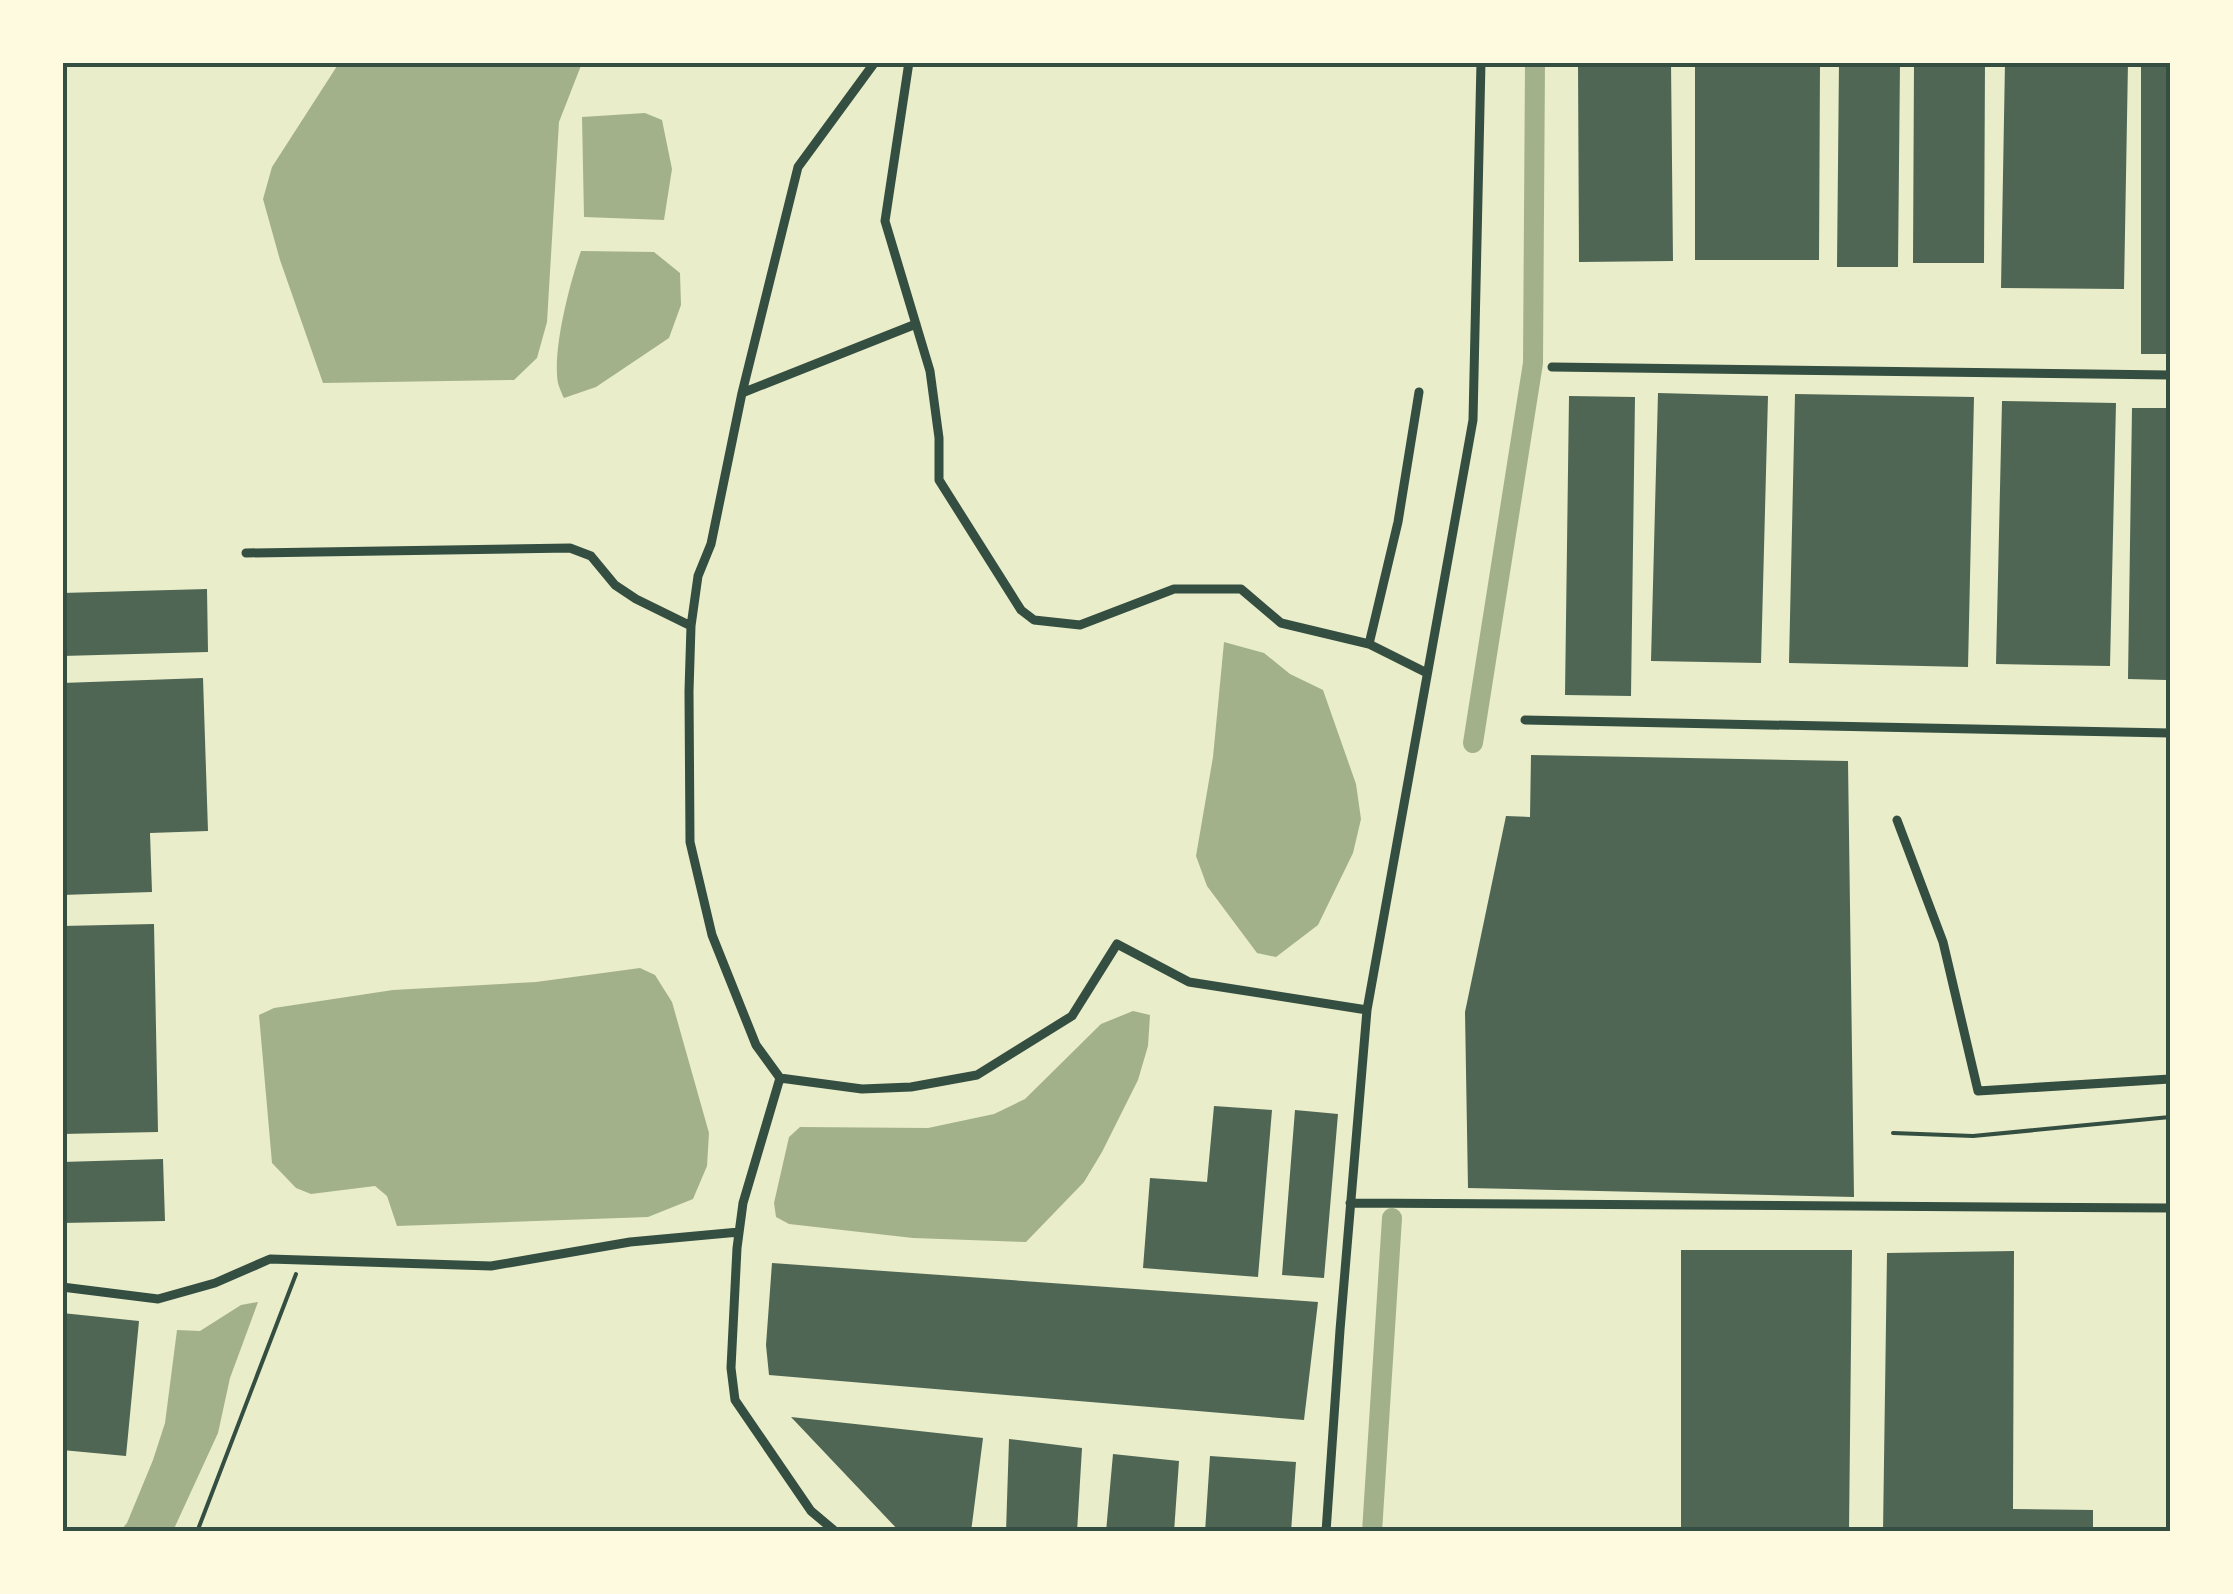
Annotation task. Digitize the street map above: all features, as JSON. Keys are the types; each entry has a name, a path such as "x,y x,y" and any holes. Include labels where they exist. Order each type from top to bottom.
{"street":[{"path":"875,62 798,167 742,393 712,544 698,576 691,626 690,842 712,935 756,1045 780,1078 862,1089 911,1087 977,1074 1072,1016 1117,944 1189,982 1366,1010"},
{"path":"909,62 885,222 930,371 939,438 939,480 1022,610 1034,620 1080,625 1174,589 1241,588 1282,623 1369,644 1427,673"},
{"path":"1326,1532 1366,1010 1473,420 1482,62"},
{"path":"742,393 916,324"},
{"path":"1552,367 2170,375"},
{"path":"1369,644 1398,522 1419,392"},
{"path":"246,552 570,548 591,556 614,585 636,600 691,626"},
{"path":"1525,720 2170,733"},
{"path":"1897,820 1942,942 1978,1091 2170,1079"},
{"path":"780,1078 743,1203 731,1368 735,1400 811,1511 836,1532"},
{"path":"1350,1203 2170,1208"},
{"path":"62,1287 158,1300 216,1284 270,1260 491,1266 630,1242 739,1232"}],"lane":[{"path":"1893,1133 1973,1136 2170,1118"}],"path":[{"path":"197,1532 302,1260"}],"shaded area":[{"path":"339,63 582,63 559,122 547,322 537,358 514,380 323,383 263,199 272,167"},
{"path":"645,113 662,120 672,169 664,220 584,217 582,117"},
{"path":"581,251 654,252 680,273 681,305 669,338 596,387 564,398 557,369 560,335"},
{"path":"1224,642 1264,653 1290,674 1323,690 1356,784 1361,819 1353,853 1318,925 1276,957 1257,953 1207,886 1196,856 1213,757"},
{"path":"640,968 655,975 672,1002 709,1133 707,1166 693,1199 648,1217 397,1226 387,1196 375,1186 311,1194 296,1188 272,1163 259,1015 274,1008 393,990 536,982"},
{"path":"1133,1011 1150,1015 1148,1046 1138,1080 1084,1182 1026,1242 913,1238 789,1224 776,1217 774,1203 789,1137 800,1127 928,1128 994,1114 1025,1099 1101,1024"},
{"path":"258,1302 230,1378 218,1433 173,1531 120,1531 127,1523 165,1423 177,1330 200,1331 241,1305"}],"building":[{"path":"1578,62 1671,62 1673,261 1579,262"},
{"path":"1695,62 1820,62 1819,260 1695,260"},
{"path":"1839,62 1900,62 1898,267 1837,267"},
{"path":"1914,62 1985,62 1984,263 1913,263"},
{"path":"2005,62 2128,62 2124,289 2001,288"},
{"path":"2141,62 2170,62 2170,354 2141,354"},
{"path":"1658,393 1768,396 1761,663 1651,661"},
{"path":"1795,394 1974,397 1968,667 1789,663"},
{"path":"1569,396 1635,397 1631,696 1565,695"},
{"path":"2002,401 2116,403 2110,666 1996,664"},
{"path":"2132,408 2170,408 2166,680 2128,679"},
{"path":"207,589 208,652 62,656 62,593"},
{"path":"203,678 208,831 150,833 152,892 62,895 62,683"},
{"path":"1531,755 1848,761 1854,1197 1468,1188 1465,1012 1506,816 1530,817"},
{"path":"154,924 158,1132 62,1134 62,926"},
{"path":"1214,1106 1272,1110 1258,1277 1143,1268 1150,1178 1207,1182"},
{"path":"1295,1110 1338,1114 1324,1278 1282,1275"},
{"path":"163,1159 165,1221 62,1223 62,1162"},
{"path":"1681,1250 1852,1250 1849,1532 1681,1532"},
{"path":"2014,1251 2013,1509 2093,1510 2093,1532 1883,1532 1887,1253"},
{"path":"772,1263 1318,1302 1304,1420 769,1375 766,1345"},
{"path":"62,1313 139,1321 126,1456 62,1450"},
{"path":"791,1417 983,1438 971,1532 900,1532"},
{"path":"1009,1439 1082,1448 1077,1532 1006,1532"},
{"path":"1113,1454 1179,1461 1174,1532 1106,1532"},
{"path":"1210,1456 1296,1462 1291,1532 1205,1532"}],"waterway":[{"path":"1473,743 1533,363 1535,62"},
{"path":"1372,1532 1392,1218"}]}
